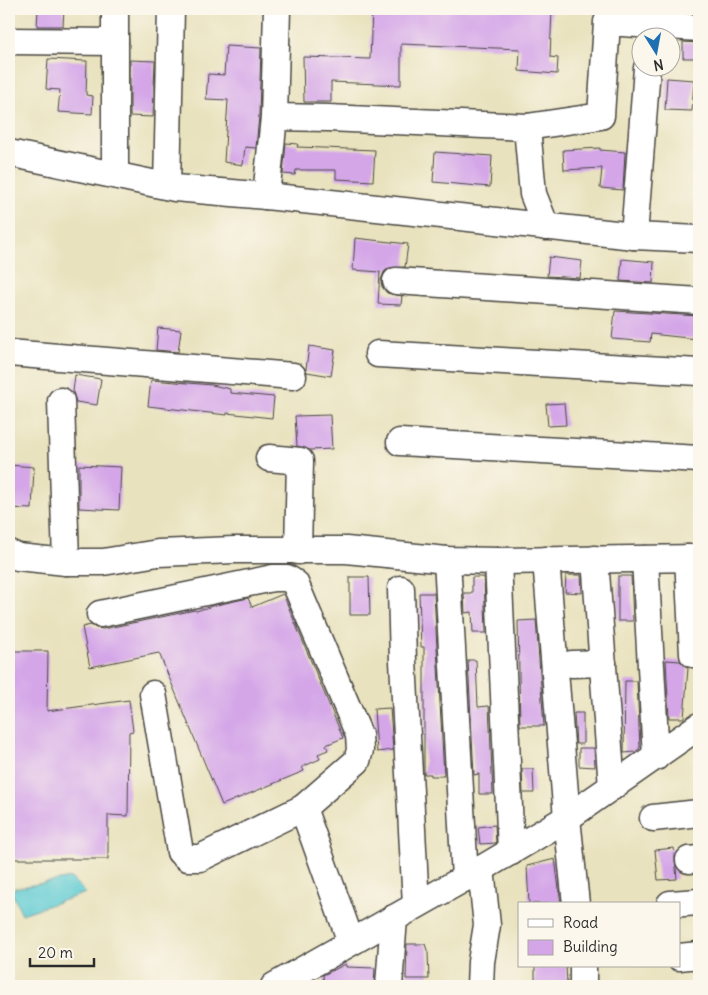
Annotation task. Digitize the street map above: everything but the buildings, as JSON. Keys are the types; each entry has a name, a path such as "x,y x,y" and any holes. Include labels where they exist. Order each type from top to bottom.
{"street":[{"path":"116,9 116,175"},
{"path":"167,186 171,9"},
{"path":"266,196 274,117 276,9"},
{"path":"274,117 527,127 601,116 606,22 635,28"},
{"path":"680,29 699,28"},
{"path":"9,41 115,42"},
{"path":"634,236 646,78"},
{"path":"527,127 533,194 546,227"},
{"path":"9,153 167,186 634,236 699,239"},
{"path":"396,281 699,301"},
{"path":"9,353 293,376"},
{"path":"378,354 699,372"},
{"path":"61,401 66,562"},
{"path":"400,442 699,458"},
{"path":"270,458 300,461 298,551"},
{"path":"9,553 18,557 66,562 103,562 158,553 234,550 346,550 447,560 498,561 694,558 694,654"},
{"path":"645,559 656,758"},
{"path":"447,560 473,873 487,925 480,986"},
{"path":"546,560 576,902"},
{"path":"595,560 612,787"},
{"path":"498,561 511,852"},
{"path":"100,614 273,578 287,578 295,583 360,735 360,750 357,760 303,808 200,858 187,858 180,852 153,694"},
{"path":"401,589 416,905"},
{"path":"572,664 603,663"},
{"path":"274,986 309,976 352,942 567,818 656,758 699,726"},
{"path":"303,808 352,942"},
{"path":"653,818 699,813"},
{"path":"680,903 699,902"},
{"path":"389,986 394,918"},
{"path":"680,957 699,956"},
{"path":"583,968 583,986"}],"water":[{"path":"71,878 86,893 22,914 10,889"}]}
